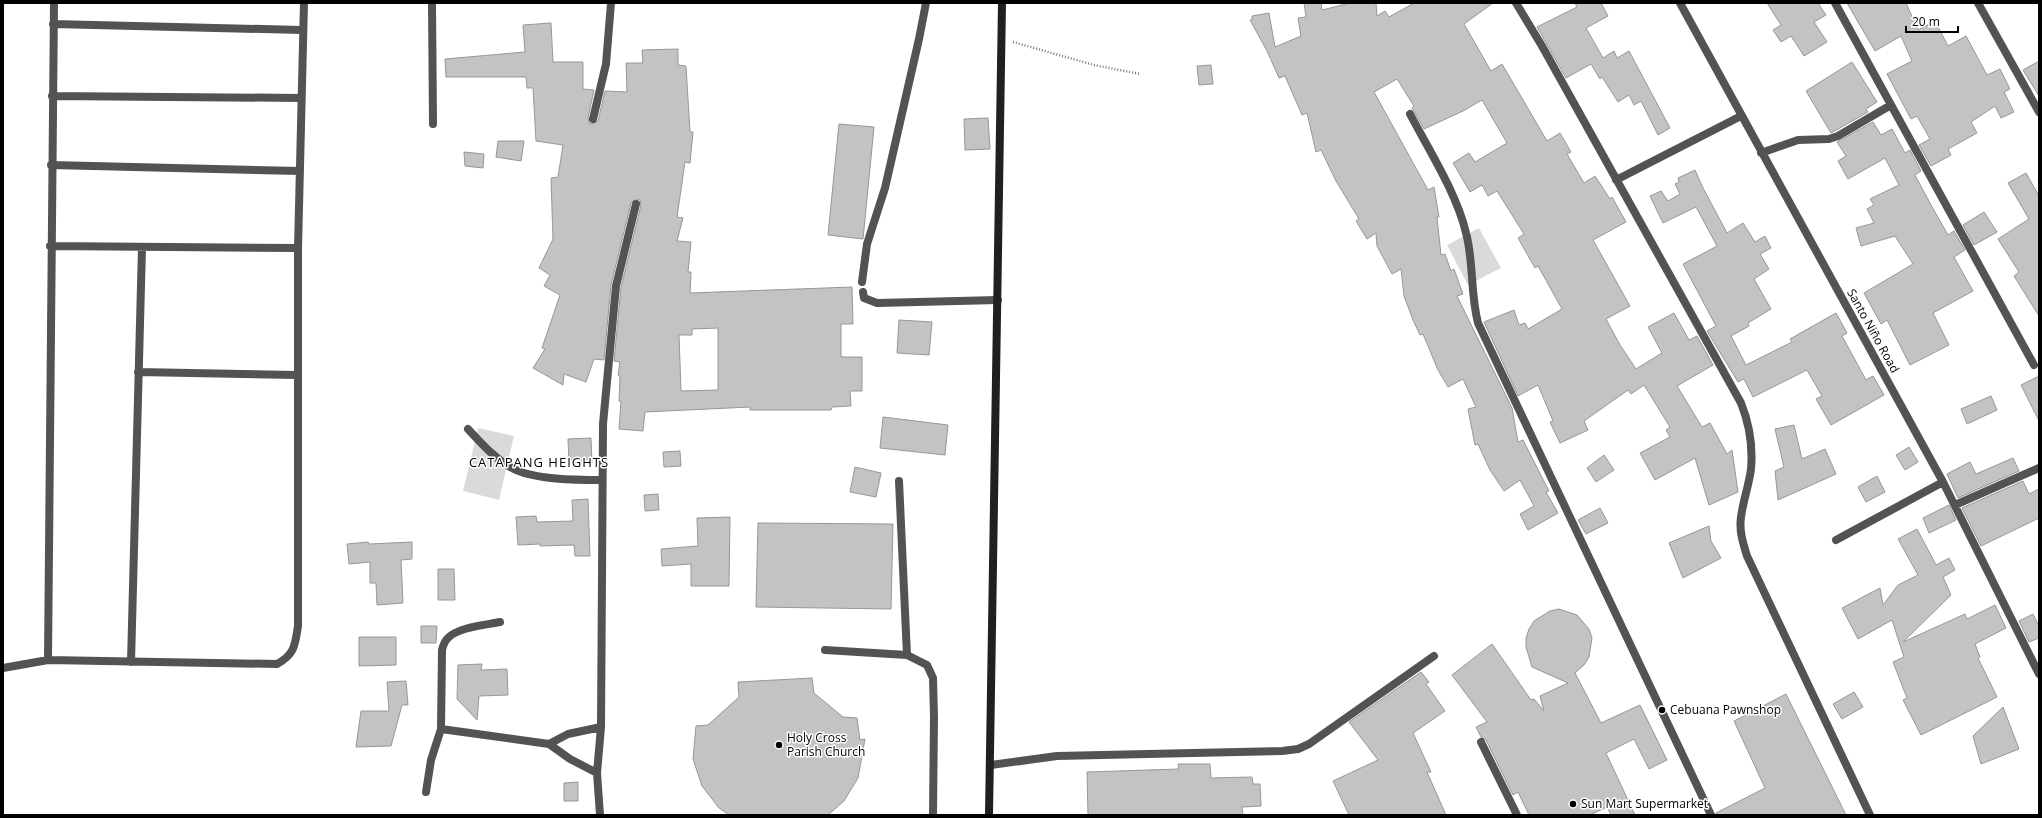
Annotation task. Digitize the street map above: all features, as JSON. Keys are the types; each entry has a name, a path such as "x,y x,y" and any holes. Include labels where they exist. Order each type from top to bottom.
{"street":[{"path":"48,660 50,246 54,3"},
{"path":"3,668 48,660 277,664 288,658 295,647 298,626 298,248 302,30 304,3"},
{"path":"432,3 433,124"},
{"path":"593,120 606,64 611,3"},
{"path":"862,282 867,244 884,188 926,3"},
{"path":"989,815 1002,3"},
{"path":"1516,3 1542,46 1741,403 1748,422 1750,442 1751,468 1741,518 1741,536 1747,556 1870,815"},
{"name":"Santo Niño Road","path":"1680,3 1943,482 2039,674"},
{"path":"1835,3 2034,366"},
{"path":"1978,3 2039,112"},
{"path":"53,24 302,30"},
{"path":"52,96 301,98"},
{"path":"1761,153 1798,140 1829,139 1838,136 1891,105"},
{"path":"1410,114 1459,209 1472,257 1471,289 1478,323 1711,815"},
{"path":"1616,180 1741,116"},
{"path":"52,165 300,171"},
{"path":"600,815 597,773 601,727 603,424 616,286 636,204"},
{"path":"50,246 142,248 298,248"},
{"path":"132,662 142,248"},
{"path":"863,292 864,298 877,303 998,300"},
{"path":"138,372 298,375"},
{"path":"468,429 490,452 512,468 542,477 562,480 602,480"},
{"path":"1955,505 2039,468"},
{"path":"899,481 907,655"},
{"path":"1836,540 1943,482"},
{"path":"426,792 435,742 441,729 442,650 447,639 454,633 473,627 500,622"},
{"path":"826,650 907,655 928,664 933,678 933,815"},
{"path":"991,765 1057,756 1282,751 1298,749 1309,744 1434,656"},
{"path":"549,744 568,734 601,727"},
{"path":"441,729 549,744 570,759 597,773"},
{"path":"1481,742 1517,815"}],"path":[{"path":"1001,39 1094,64 1140,74"}],"shaded area":[{"path":"1479,228 1501,268 1468,285 1447,245"},
{"path":"478,428 514,436 499,500 463,491"}],"building":[{"path":"1304,3 1321,3 1322,10 1350,3 1376,3 1377,16 1385,11 1389,17 1414,3 1493,3 1464,24 1491,71 1502,64 1547,141 1560,133 1571,152 1567,154 1584,183 1595,176 1610,199 1612,197 1626,222 1593,240 1630,306 1606,319 1620,345 1636,369 1662,353 1648,327 1674,313 1689,340 1697,336 1713,365 1677,386 1702,427 1710,423 1727,454 1732,450 1738,492 1709,505 1695,458 1655,480 1640,453 1670,437 1666,430 1670,427 1644,385 1631,394 1628,390 1584,421 1588,430 1560,443 1550,422 1553,421 1538,385 1518,396 1484,322 1514,310 1519,325 1525,323 1528,329 1562,309 1538,266 1535,268 1518,238 1524,234 1497,191 1488,196 1482,185 1470,192 1453,163 1469,153 1475,162 1507,143 1482,100 1463,111 1424,129 1412,108 1414,106 1397,79 1374,92 1428,190 1434,187 1439,217 1437,217 1441,255 1445,254 1451,271 1454,269 1463,294 1457,296 1512,408 1518,442 1523,440 1549,491 1546,492 1558,513 1528,530 1520,514 1534,506 1520,480 1504,491 1490,470 1478,444 1475,445 1468,409 1476,407 1463,379 1448,387 1438,370 1423,334 1420,335 1413,320 1404,296 1401,269 1392,274 1377,246 1376,233 1367,239 1356,221 1359,219 1336,181 1321,150 1316,152 1307,113 1302,115 1285,76 1279,78 1267,51 1250,20 1252,20 1252,16 1269,13 1275,47 1301,36 1298,18 1306,17"},
{"path":"1575,3 1601,3 1608,16 1586,28 1603,58 1614,51 1617,58 1629,51 1670,128 1658,135 1641,101 1634,105 1629,95 1618,102 1602,77 1600,79 1591,64 1566,78 1537,27 1577,7"},
{"path":"1767,3 1818,3 1826,15 1814,22 1827,42 1804,56 1791,36 1781,42 1773,30 1781,25"},
{"path":"1847,3 1906,3 1918,30 1935,21 1948,46 1966,36 1987,75 2000,69 2010,89 2004,92 2014,112 2001,118 1995,106 1971,122 1977,133 1948,149 1951,155 1931,166 1919,145 1930,139 1917,116 1911,119 1887,74 1912,61 1901,36 1875,51"},
{"path":"551,23 553,62 583,62 583,89 594,90 588,118 589,123 592,124 598,121 605,91 627,92 626,63 643,63 642,50 678,49 678,65 686,66 690,132 693,132 690,163 685,162 677,217 683,218 677,241 691,242 688,272 691,272 690,293 852,287 853,324 841,324 841,357 862,357 862,391 850,391 851,406 832,407 831,410 750,410 750,407 645,412 643,431 619,429 621,401 619,401 620,376 618,375 620,362 614,361 621,287 641,205 640,200 637,199 631,203 611,285 604,360 594,359 586,382 564,374 563,385 533,368 545,349 542,348 560,295 544,286 550,275 539,268 553,239 551,178 558,177 563,145 536,141 533,88 527,88 526,77 446,77 445,59 525,52 523,25","holes":["718,328 718,390 681,391 679,335 692,335 692,329"]},
{"path":"2039,61 2039,96 2023,70"},
{"path":"1852,62 1877,102 1866,109 1868,112 1831,133 1806,91"},
{"path":"1211,65 1213,84 1199,85 1197,66"},
{"path":"988,118 990,149 965,150 964,119"},
{"path":"1873,122 1881,135 1892,129 1905,153 1910,150 1921,171 1915,175 1931,205 1948,235 1954,231 1965,250 1954,257 1973,291 1933,313 1949,345 1910,365 1887,320 1881,324 1864,293 1913,264 1895,236 1861,246 1856,228 1874,223 1867,209 1874,205 1870,199 1899,185 1885,158 1848,179 1838,161 1846,156 1837,142"},
{"path":"839,124 874,127 863,239 828,235"},
{"path":"498,141 524,141 521,161 496,157"},
{"path":"464,152 484,154 483,168 465,166"},
{"path":"1695,170 1727,233 1743,223 1755,242 1765,236 1771,248 1760,254 1769,269 1754,279 1771,309 1748,323 1749,326 1731,336 1746,365 1792,342 1790,339 1836,313 1847,333 1842,336 1866,380 1873,376 1884,395 1831,425 1816,399 1822,396 1807,370 1753,397 1744,379 1738,382 1707,331 1716,326 1683,264 1717,246 1696,207 1663,223 1650,196 1661,191 1668,201 1680,194 1675,184 1679,182 1678,178"},
{"path":"2026,173 2039,196 2039,316 2014,276 2019,272 1998,239 2029,219 2008,183"},
{"path":"1984,212 1997,232 1974,245 1963,225"},
{"path":"899,320 932,322 929,355 897,353"},
{"path":"2039,376 2039,421 2021,385"},
{"path":"1991,396 1997,410 1967,424 1961,409"},
{"path":"883,417 948,425 945,455 880,448"},
{"path":"1794,425 1802,459 1825,449 1836,474 1778,500 1775,471 1784,467 1775,429"},
{"path":"591,438 592,463 569,464 568,439"},
{"path":"1909,447 1918,462 1905,470 1896,455"},
{"path":"680,451 681,466 664,467 663,452"},
{"path":"1604,455 1614,470 1596,482 1587,468"},
{"path":"2013,458 2019,471 1958,498 1947,474 1970,462 1976,474"},
{"path":"855,467 881,473 876,497 850,492"},
{"path":"1877,476 1885,492 1866,502 1858,487"},
{"path":"2023,481 2029,494 2039,489 2039,518 1981,546 1962,508"},
{"path":"658,494 659,510 645,511 644,495"},
{"path":"588,499 590,556 575,556 574,545 518,545 516,517 536,516 537,522 573,521 572,500"},
{"path":"1949,505 1956,520 1929,533 1923,518"},
{"path":"1600,508 1608,523 1586,534 1578,520"},
{"path":"730,517 729,586 691,586 691,564 662,566 661,549 698,546 697,518"},
{"path":"758,523 893,524 891,609 756,607"},
{"path":"1709,526 1711,541 1721,558 1683,578 1669,543"},
{"path":"1917,529 1936,565 1949,558 1955,570 1943,577 1951,595 1903,642 1965,614 1967,619 1995,605 2006,628 1975,644 1980,657 1978,658 1997,697 1921,735 1903,700 1907,698 1893,662 1904,657 1892,620 1858,639 1842,608 1880,588 1883,605 1898,585 1918,575 1898,539"},
{"path":"368,542 369,544 412,542 412,559 401,560 403,603 377,605 376,583 370,583 370,562 349,564 347,544"},
{"path":"438,569 454,569 455,600 438,600"},
{"path":"1559,609 1577,615 1589,629 1592,638 1589,657 1584,665 1575,673 1601,723 1640,705 1667,760 1649,769 1634,739 1606,753 1635,815 1611,815 1607,807 1590,815 1529,815 1518,792 1513,795 1486,740 1481,737 1476,727 1487,722 1452,675 1492,644 1531,700 1534,699 1544,711 1540,696 1568,683 1532,667 1526,647 1526,638 1534,621 1550,611"},
{"path":"2033,614 2039,626 2039,638 2029,642 2019,621"},
{"path":"421,626 437,626 436,643 421,643"},
{"path":"359,637 396,637 396,665 359,666"},
{"path":"482,664 481,670 507,669 508,695 479,696 477,720 457,699 458,665"},
{"path":"1421,672 1429,682 1426,684 1445,711 1413,733 1431,772 1427,772 1446,815 1349,815 1333,781 1378,760 1349,722"},
{"name":"Holy Cross Parish Church","path":"812,678 814,693 843,717 857,718 860,740 865,739 858,778 844,801 828,815 729,815 719,808 702,786 693,759 696,726 708,725 739,697 738,682"},
{"path":"406,681 408,705 402,705 391,746 356,747 361,711 389,711 387,682"},
{"path":"1854,692 1863,707 1842,719 1833,704"},
{"path":"1786,694 1846,815 1716,815 1716,813 1765,788 1734,721"},
{"path":"2003,707 2019,749 1981,764 1973,736"},
{"path":"1178,764 1210,764 1211,778 1252,777 1253,784 1260,784 1261,806 1242,807 1243,815 1088,815 1087,772 1179,769"},
{"path":"578,782 578,801 564,801 564,783"}],"place":[{"name":"Cebuana Pawnshop","path":"1662,710"},
{"name":"Holy Cross Parish Church","path":"779,745"},
{"name":"Sun Mart Supermarket","path":"1573,804"}],"district":[{"name":"CATAPANG HEIGHTS","path":"539,462"}]}
